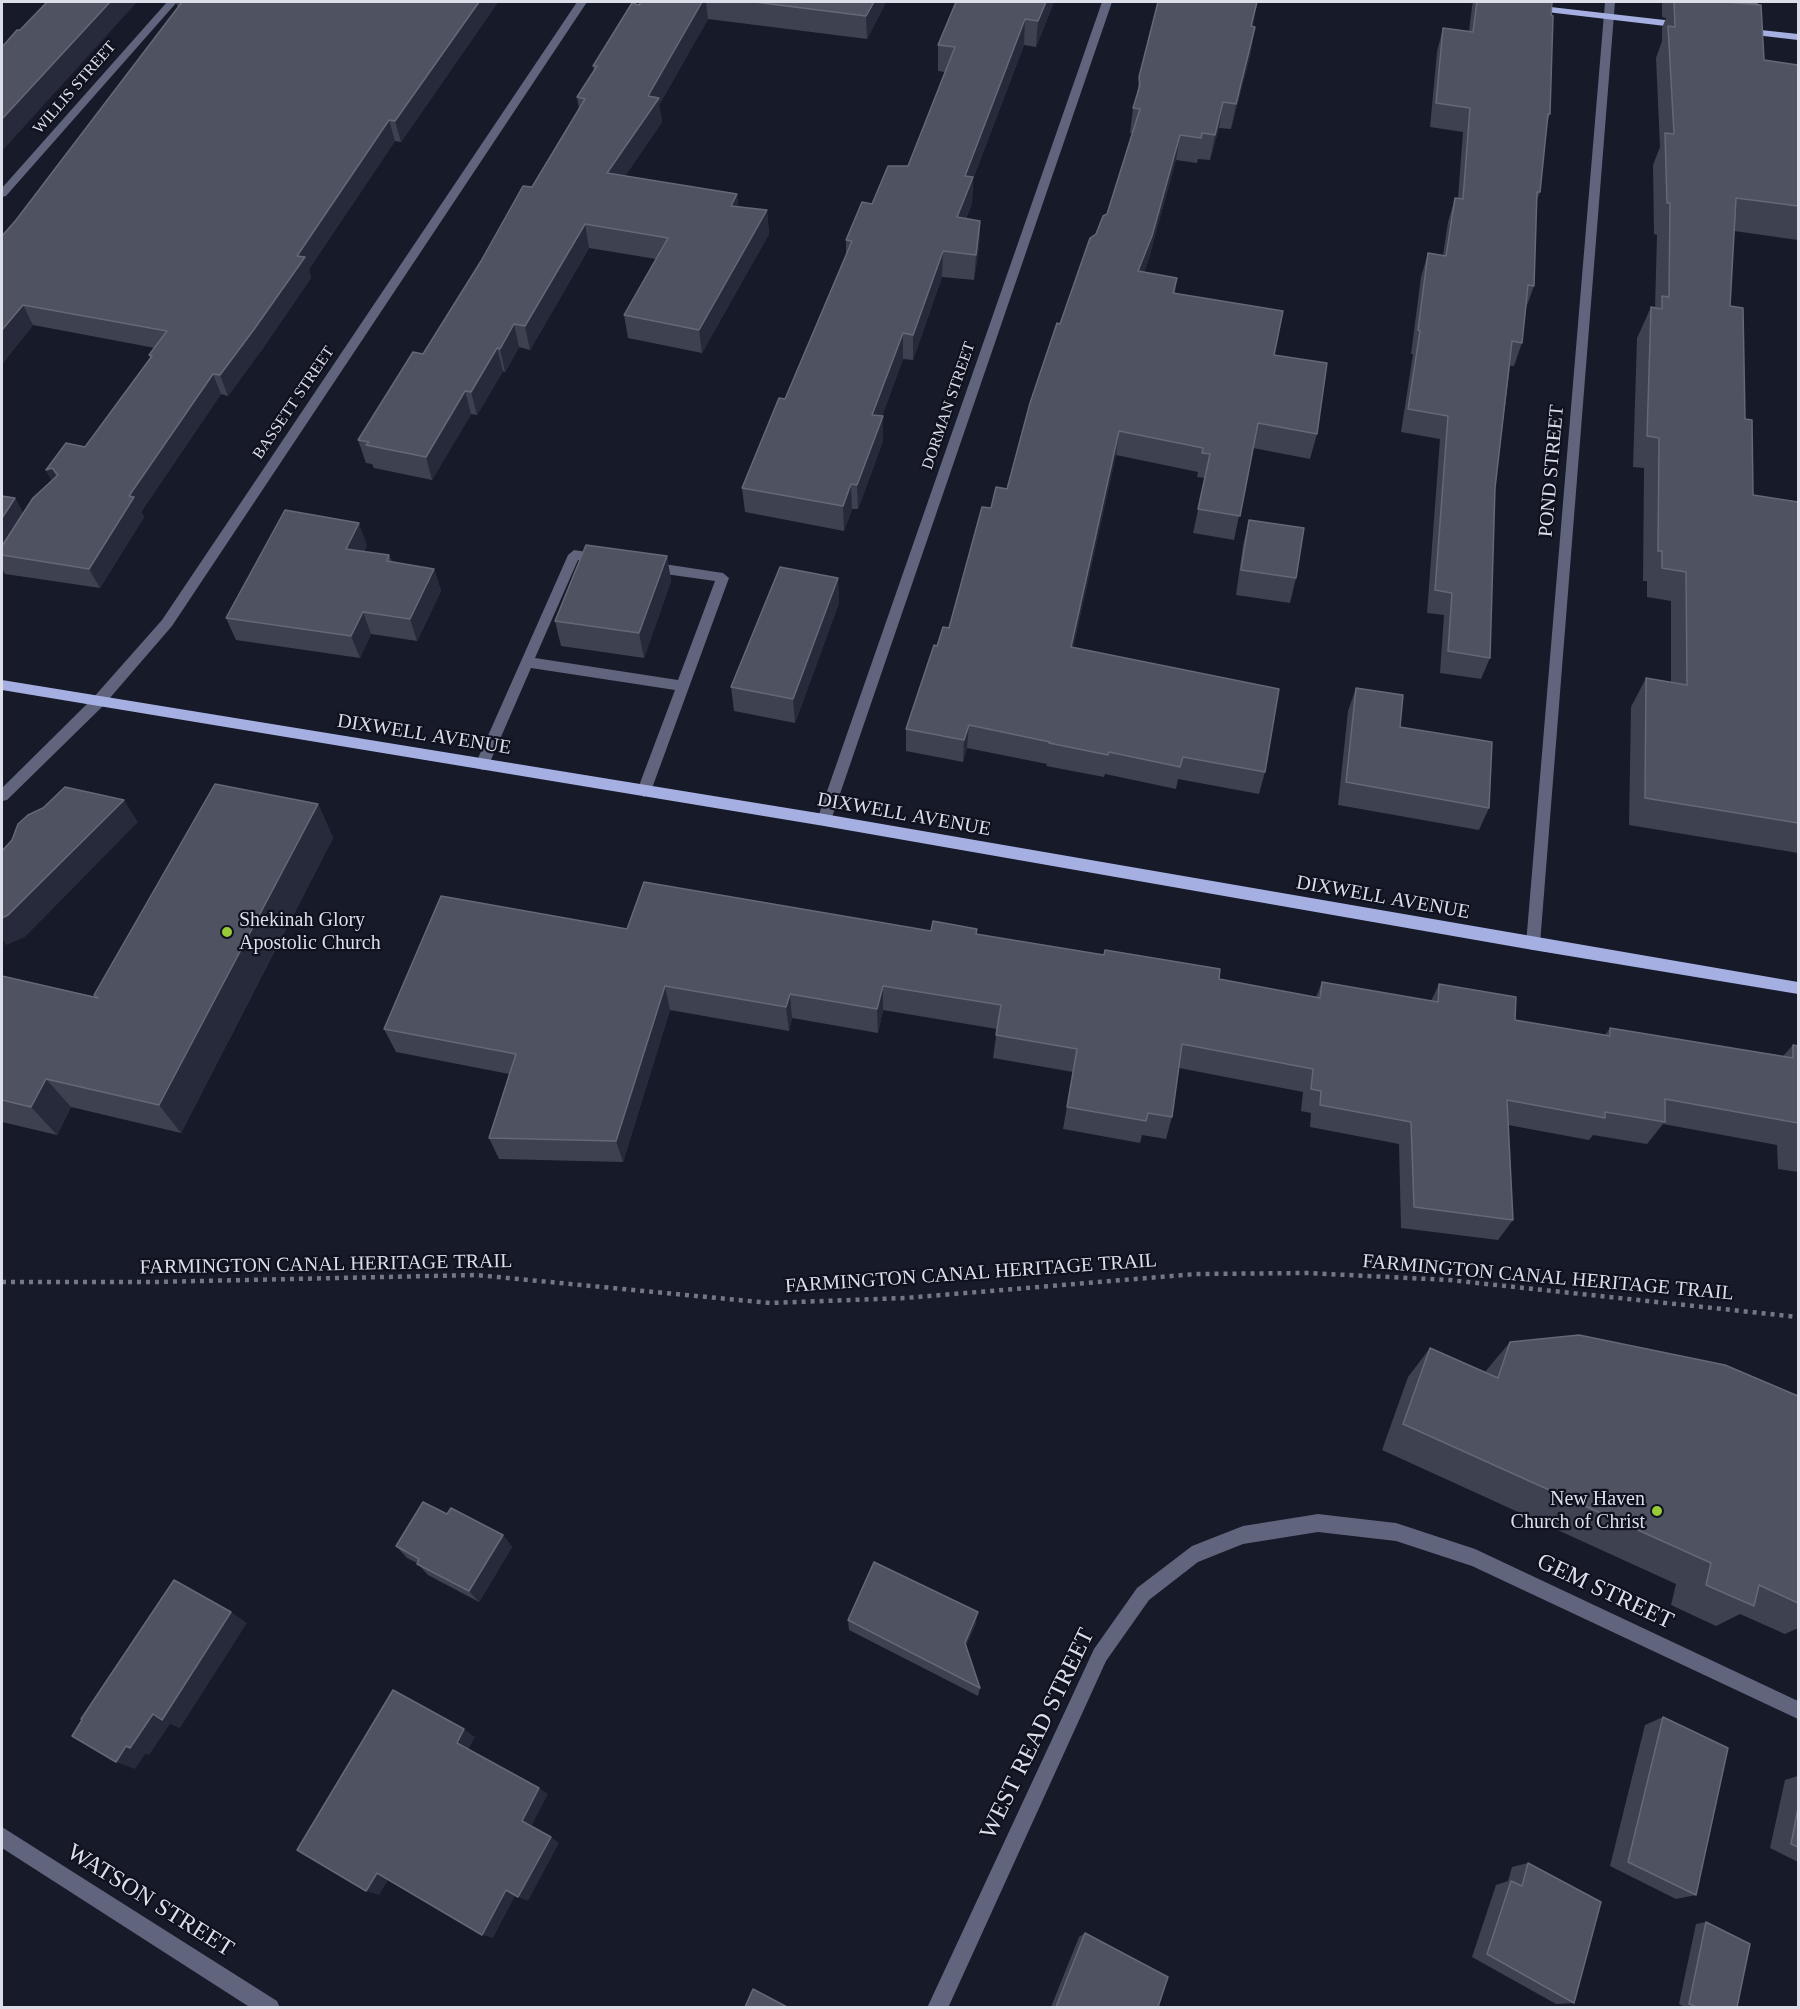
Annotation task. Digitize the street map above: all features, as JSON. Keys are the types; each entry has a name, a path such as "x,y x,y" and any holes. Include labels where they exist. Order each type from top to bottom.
{"main road":[{"path":"1527,8 1696,26"},
{"path":"1730,30 1798,37"},
{"name":"DIXWELL AVENUE","path":"2,685 824,820 1798,988"}],"street":[{"name":"WILLIS STREET","path":"2,194 172,2"},
{"name":"BASSETT STREET","path":"2,796 98,702 167,623 582,2"},
{"name":"DORMAN STREET","path":"824,820 1107,2"},
{"name":"POND STREET","path":"1533,944 1610,2"},
{"path":"483,765 574,555 608,561"},
{"path":"643,566 723,578 644,791"},
{"path":"526,662 683,686"},
{"name":"GEM STREET","path":"1243,1534 1318,1523 1396,1532 1475,1558 1798,1710"},
{"name":"WEST READ STREET","path":"937,2007 1100,1655 1143,1594 1192,1555 1243,1534"},
{"name":"WATSON STREET","path":"2,1837 270,2007"}],"path":[{"name":"FARMINGTON CANAL HERITAGE TRAIL","path":"2,1282 165,1282 476,1275 770,1303 905,1298 1196,1274 1307,1273 1449,1280 1798,1317"}],"building":[{"path":"47,2 110,2 2,119 2,47"},
{"path":"182,2 479,2 395,121 389,120 297,256 305,257 255,328 220,375 213,374 129,496 134,497 89,569 2,555 2,546 33,498 58,475 52,468 46,470 66,443 85,447 152,356 149,355 167,331 23,305 2,330 2,236"},
{"path":"641,2 702,2 648,96 659,98 607,173 737,194 731,206 767,210 699,330 624,315 668,238 585,224 525,326 514,324 471,392 465,391 426,457 366,445 369,442 358,440 413,352 423,354 481,261 523,186 532,187 585,99 577,97 597,66 593,66 632,3 639,5"},
{"path":"755,2 874,2 866,16"},
{"path":"956,2 1046,2 1038,21 1025,19 965,176 973,177 957,217 980,221 976,255 943,251 913,335 903,333 872,415 883,416 857,485 851,484 843,506 742,488 779,398 785,399 852,241 846,240 862,202 872,204 888,166 908,166 955,47 938,45"},
{"path":"1158,2 1257,2 1251,26 1255,27 1236,104 1223,102 1215,135 1202,133 1201,138 1180,135 1152,236 1138,271 1177,278 1173,293 1283,311 1274,355 1327,363 1317,434 1258,423 1240,516 1198,509 1210,454 1202,453 1203,448 1119,431 1071,647 1279,689 1265,772 1183,757 1180,767 1109,752 1108,755 969,725 964,740 906,729 934,645 937,646 943,627 949,628 982,507 991,508 996,487 1007,489 1030,403 1057,323 1060,324 1090,238 1096,234 1103,216 1107,214 1140,109 1133,108"},
{"path":"1477,2 1552,2 1551,15 1553,16 1550,114 1548,114 1540,192 1537,192 1534,286 1528,285 1522,343 1512,341 1495,488 1490,658 1448,651 1452,593 1435,590 1448,416 1408,409 1420,331 1418,330 1428,253 1446,256 1455,198 1463,199 1470,108 1436,103 1443,28 1473,32"},
{"path":"1674,2 1761,5 1764,60 1798,65 1798,206 1736,198 1730,306 1743,308 1745,419 1752,420 1753,495 1798,502 1798,823 1645,798 1646,678 1687,685 1686,572 1662,568 1662,551 1658,551 1659,438 1647,436 1651,307 1662,309 1662,296 1669,297 1670,203 1667,203 1665,133 1674,134 1668,26 1675,27"},
{"path":"2,496 15,498 2,518"},
{"path":"285,510 359,523 346,549 389,555 387,561 434,569 410,619 363,612 351,636 226,618"},
{"path":"1249,520 1304,528 1296,578 1241,570"},
{"path":"586,545 667,556 639,633 555,621"},
{"path":"780,567 838,578 793,699 731,687"},
{"path":"1356,688 1403,695 1400,727 1492,742 1489,808 1346,782"},
{"path":"215,784 318,804 159,1105 46,1079 31,1107 2,1100 2,976 98,998 94,995"},
{"path":"65,787 124,800 8,915 2,918 2,851 12,840 18,824 28,815 43,808"},
{"path":"644,882 931,931 933,921 977,929 976,934 1104,955 1105,950 1220,969 1219,979 1320,998 1322,982 1438,1002 1439,984 1516,997 1515,1020 1610,1036 1610,1028 1793,1058 1793,1045 1798,1046 1798,1123 1665,1099 1665,1122 1605,1112 1605,1118 1507,1100 1513,1220 1414,1207 1411,1122 1320,1105 1321,1091 1311,1089 1313,1069 1182,1044 1172,1117 1148,1113 1146,1121 1067,1107 1077,1049 996,1035 1001,1005 883,986 877,1009 790,994 786,1007 665,986 616,1141 489,1138 516,1054 384,1029 441,896 627,929"},
{"name":"New Haven Church of Christ","path":"1579,1335 1725,1365 1798,1396 1798,1603 1759,1585 1754,1606 1706,1585 1711,1563 1403,1424 1430,1348 1498,1378 1510,1342"},
{"path":"423,1502 447,1514 451,1508 503,1535 469,1591 417,1564 419,1559 396,1546"},
{"path":"874,1562 978,1612 965,1643 980,1688 848,1620"},
{"path":"174,1580 231,1612 162,1720 153,1714 130,1748 126,1746 116,1762 72,1736"},
{"path":"393,1690 464,1729 457,1743 539,1788 522,1821 551,1837 518,1897 506,1890 482,1935 377,1873 366,1891 297,1850"},
{"path":"1663,1717 1728,1748 1696,1895 1628,1862"},
{"path":"1798,1808 1798,1847 1791,1844"},
{"path":"1528,1863 1601,1902 1574,2003 1487,1954 1511,1881 1522,1886"},
{"path":"1706,1922 1750,1944 1737,2007 1697,2007 1689,2004"},
{"path":"1085,1933 1168,1977 1158,2007 1056,2007"},
{"path":"753,1989 787,2007 745,2007"}],"place":[{"name":"Shekinah Glory Apostolic Church","path":"227,932"},
{"name":"New Haven Church of Christ","path":"1657,1511"}]}
